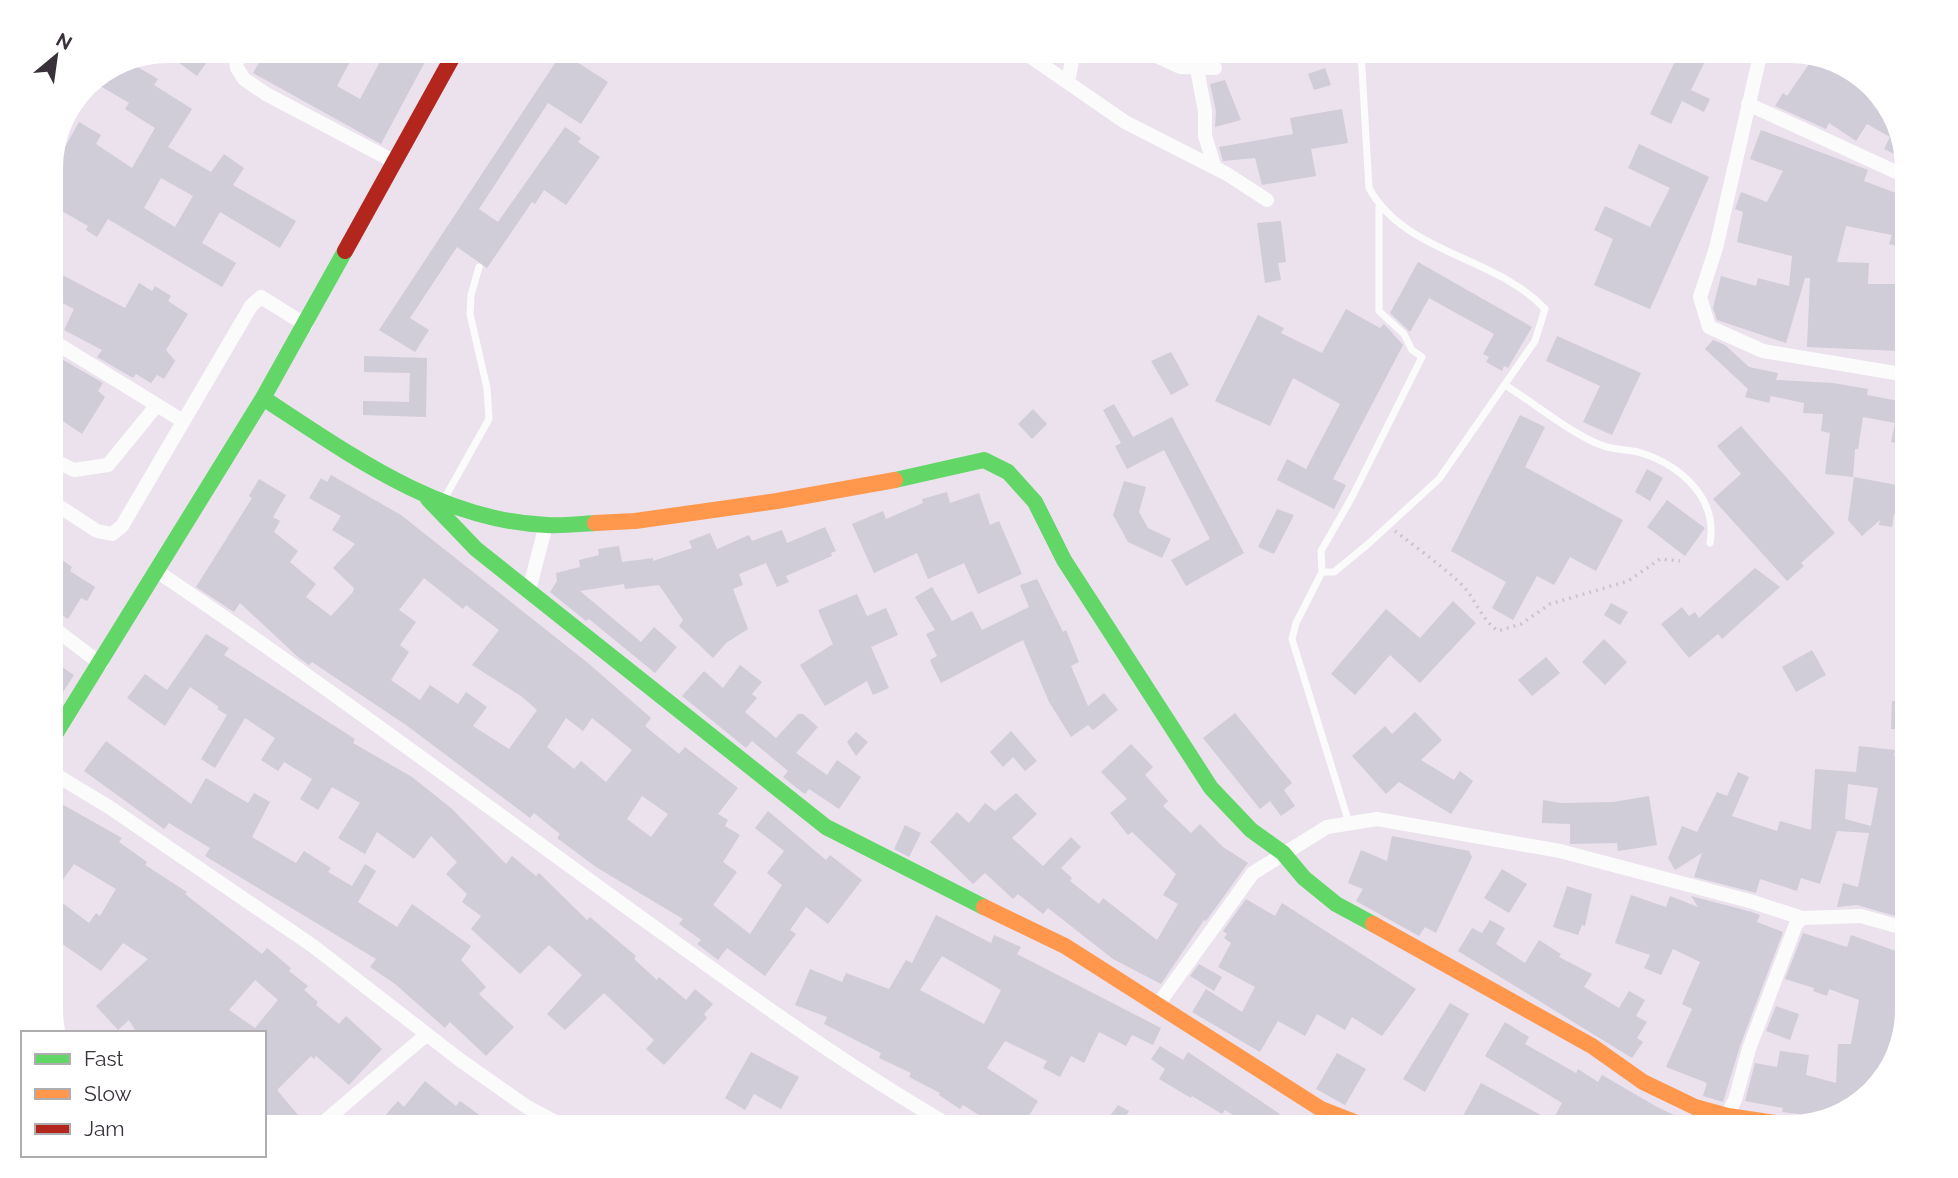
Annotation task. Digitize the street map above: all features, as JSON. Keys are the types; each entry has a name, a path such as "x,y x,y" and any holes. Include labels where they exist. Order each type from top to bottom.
{"street":[{"path":"238,63 244,79 266,94 395,162"},
{"path":"63,723 158,572 306,325 449,63"},
{"path":"1040,63 1125,122 1215,168 1267,200"},
{"path":"1068,82 1072,63"},
{"path":"1171,63 1197,69 1215,68"},
{"path":"1758,63 1716,248 1700,297 1709,327 1763,351 1895,373"},
{"path":"1197,69 1205,111 1205,136 1215,168"},
{"path":"1748,104 1895,171"},
{"path":"63,509 97,531 112,534 122,526 251,306 261,297 306,325"},
{"path":"63,347 183,421"},
{"path":"263,398 340,449 434,500 495,518 546,525 635,521 828,493 879,485 943,467 984,460 1008,472 1035,502 1065,560 1211,788 1251,830 1283,853 1304,877 1336,904 1581,1040 1643,1082 1710,1115"},
{"path":"63,465 74,470 108,465 157,405"},
{"path":"434,500 476,549 826,827 1065,946 1159,1003 1245,1063 1321,1109 1336,1115"},
{"path":"529,590 546,525"},
{"path":"158,572 281,655 772,1011 868,1078 931,1115"},
{"path":"63,635 101,664"},
{"path":"63,779 109,807 313,946 426,1035 542,1115"},
{"path":"1159,1003 1253,873 1327,827 1377,819 1560,851 1753,902 1801,918 1861,916 1895,926"},
{"path":"1726,1115 1796,924 1801,918"},
{"path":"332,1115 426,1035"}],"lane":[{"path":"1322,572 1334,572 1439,479 1535,341 1545,309 1519,284 1406,229 1379,206 1369,188 1362,63"},
{"path":"1349,824 1292,639 1296,623 1322,572 1319,564 1321,551 1352,498 1422,357 1412,350 1404,334 1379,312 1379,206"},
{"path":"434,500 489,419 487,388 470,314 471,295 480,267"},
{"path":"1505,385 1601,445 1638,452 1676,468 1699,491 1713,524 1710,543"}],"path":[{"path":"1388,526 1462,584 1476,603 1483,620 1498,631 1521,624 1550,604 1628,581 1660,559 1680,561"}],"building":[{"path":"179,63 206,63 197,76"},
{"path":"259,63 349,63 337,86 360,99 379,63 424,63 381,144 253,73"},
{"path":"555,63 578,63 608,82 581,124 548,103 479,209 498,222 565,127 581,138 578,142 600,157 566,205 544,190 535,204 532,202 487,268 457,247 410,318 429,330 415,352 379,330"},
{"path":"1674,63 1704,63 1691,90 1710,99 1704,112 1682,101 1671,124 1650,114"},
{"path":"1808,65 1830,71 1864,94 1877,110 1890,137 1867,124 1856,141 1829,123 1826,129 1775,106 1783,93 1787,96"},
{"path":"139,68 158,79 154,85 192,109 168,147 211,172 224,154 244,168 233,185 296,221 280,248 220,212 202,243 236,263 222,287 108,219 97,237 86,230 88,226 63,212 63,161 66,145 79,122 101,135 96,144 132,168 155,128 125,109 129,103 102,87 116,77","holes":["161,178 193,196 175,227 144,208"]},
{"path":"1325,68 1331,85 1314,90 1308,74"},
{"path":"1225,80 1241,120 1215,127 1216,111 1210,84"},
{"path":"1342,109 1348,143 1311,149 1316,176 1262,185 1255,158 1223,161 1219,147 1293,134 1290,118"},
{"path":"1761,130 1868,170 1864,181 1895,193 1895,246 1889,244 1892,235 1846,226 1837,262 1869,263 1868,284 1895,284 1895,351 1807,347 1810,278 1805,278 1786,343 1717,320 1713,308 1721,276 1756,286 1758,278 1789,286 1792,256 1737,242 1743,212 1735,209 1741,192 1767,202 1783,171 1750,159"},
{"path":"1890,137 1894,154 1884,149"},
{"path":"1639,144 1709,177 1650,309 1594,285 1613,239 1594,230 1605,206 1650,227 1670,188 1628,168"},
{"path":"1281,221 1286,262 1278,263 1281,280 1265,283 1257,223"},
{"path":"1418,262 1532,327 1508,368 1504,366 1502,371 1486,362 1489,357 1483,354 1494,334 1429,298 1410,332 1390,313"},
{"path":"63,275 125,308 139,283 152,291 155,286 171,296 168,301 188,314 166,350 175,361 164,379 157,375 151,383 136,374 133,378 97,357 102,350 64,330 74,309 63,303"},
{"path":"1346,309 1380,328 1384,324 1403,345 1333,479 1346,485 1334,509 1277,480 1287,459 1306,469 1340,404 1293,378 1270,426 1215,401 1258,315 1284,328 1281,333 1322,353"},
{"path":"1557,336 1641,373 1612,435 1583,422 1600,386 1546,361"},
{"path":"1713,340 1725,345 1749,367 1778,373 1776,380 1833,383 1868,389 1867,395 1895,400 1895,423 1863,417 1858,449 1855,449 1853,477 1825,474 1830,433 1821,431 1823,414 1803,413 1804,403 1771,396 1769,403 1745,397 1748,389 1705,349"},
{"path":"1171,352 1189,385 1171,395 1151,361"},
{"path":"364,356 427,358 426,417 363,415 363,401 409,402 410,373 364,372"},
{"path":"63,360 103,383 98,391 105,397 82,434 63,421"},
{"path":"1114,404 1133,437 1172,417 1244,553 1186,586 1171,560 1210,539 1164,450 1127,469 1115,446 1121,443 1103,410"},
{"path":"1033,409 1047,424 1032,439 1018,424"},
{"path":"1520,415 1545,427 1525,467 1623,520 1596,571 1570,557 1554,585 1537,576 1513,620 1492,608 1506,582 1451,551"},
{"path":"1895,423 1895,443 1891,442"},
{"path":"1741,426 1835,533 1801,563 1804,566 1787,581 1713,499 1741,474 1717,446"},
{"path":"1647,469 1663,478 1650,501 1635,492"},
{"path":"331,475 401,515 588,663 651,718 645,726 679,754 685,747 738,788 718,814 728,820 725,826 740,835 723,862 737,872 713,905 750,934 782,885 767,873 784,851 755,828 768,811 826,860 830,855 862,880 828,924 806,907 790,930 796,934 765,976 727,948 718,960 697,944 701,940 679,924 683,919 596,867 557,838 560,834 534,813 530,818 406,725 312,662 309,665 299,658 240,603 234,612 196,587 252,498 249,496 259,479 286,495 273,517 280,521 274,532 298,551 290,562 316,584 306,597 331,616 354,588 333,568 355,544 332,530 341,516 309,498 321,478 327,482","holes":["424,578 463,609 466,605 499,630 472,665 521,696 537,710 509,749 473,726 487,707 466,692 458,704 430,685 420,700 391,680 409,652 400,645 416,622 399,610","566,718 583,731 592,718 632,750 606,782 581,761 574,769 547,747","642,796 668,814 651,837 627,819"]},
{"path":"1854,477 1895,485 1892,527 1879,525 1880,520 1862,536 1848,520"},
{"path":"1124,481 1146,487 1139,512 1148,528 1171,539 1162,558 1128,542 1113,515"},
{"path":"947,492 950,503 979,493 990,525 999,521 1022,574 978,594 964,563 928,579 917,553 874,573 852,524 883,511 886,519 923,503 922,499"},
{"path":"1667,500 1705,528 1685,556 1647,527"},
{"path":"1277,509 1294,515 1274,554 1258,547"},
{"path":"825,527 836,551 831,553 832,556 786,576 789,582 777,587 766,563 739,574 743,585 733,589 748,629 726,643 713,658 679,626 683,620 659,585 625,589 624,584 580,591 641,642 654,627 677,647 655,673 589,619 586,621 550,592 557,581 556,573 580,567 579,560 599,555 598,549 619,546 622,562 653,558 653,561 692,548 689,541 710,533 717,549 749,535 752,541 782,530 787,543"},
{"path":"63,561 72,567 70,571 95,587 87,601 81,598 68,619 63,616"},
{"path":"1755,568 1780,587 1722,639 1718,634 1689,658 1661,624 1682,607 1689,616 1695,612 1699,618"},
{"path":"1037,579 1063,632 1066,630 1079,662 1071,666 1088,706 1104,693 1118,710 1093,730 1088,725 1071,737 1049,702 1023,640 941,683 930,660 937,656 926,634 935,630 915,597 932,587 952,621 972,611 982,630 1029,607 1020,585"},
{"path":"857,594 867,616 886,608 898,635 871,647 889,688 873,695 867,681 825,706 800,665 833,644 818,610"},
{"path":"1453,601 1476,623 1420,683 1390,655 1355,695 1331,674 1386,609 1420,638"},
{"path":"1611,603 1628,612 1620,625 1604,615"},
{"path":"206,634 229,648 224,655 355,739 353,743 412,777 451,808 506,864 512,856 536,876 539,873 587,920 590,917 636,956 634,959 657,980 659,977 686,1000 695,989 713,1004 704,1014 707,1018 664,1065 646,1049 654,1040 604,993 565,1030 547,1014 582,975 549,945 520,974 471,929 481,916 462,902 467,894 446,874 457,862 431,836 414,859 377,832 365,854 338,838 360,803 332,787 318,810 300,799 312,779 284,762 278,771 261,760 275,738 245,718 215,768 201,759 227,715 217,709 219,707 190,687 165,726 127,698 145,674 167,690"},
{"path":"1604,639 1627,662 1605,685 1582,662"},
{"path":"1812,650 1826,675 1796,692 1782,667"},
{"path":"1546,657 1560,673 1532,696 1518,680"},
{"path":"740,665 762,682 752,694 757,698 745,712 776,738 798,714 803,714 818,727 796,753 827,775 837,760 861,777 839,809 809,789 805,794 802,792 783,777 788,771 752,741 746,748 682,696 704,671 723,688"},
{"path":"63,668 74,675 63,692"},
{"path":"1892,701 1895,701 1895,729 1891,729"},
{"path":"1415,712 1442,740 1421,760 1454,780 1460,771 1473,781 1451,814 1399,782 1386,794 1352,756 1385,726 1392,734"},
{"path":"1235,713 1292,783 1284,790 1295,806 1281,816 1270,801 1260,809 1203,738"},
{"path":"1011,731 1037,761 1025,771 1013,757 1003,767 990,752"},
{"path":"856,732 868,742 856,756 847,742"},
{"path":"106,741 191,804 206,778 248,803 254,793 270,802 252,837 296,863 304,851 331,868 328,872 352,886 365,864 376,871 358,902 397,927 412,904 471,946 461,960 486,987 479,994 514,1027 486,1056 450,1022 445,1028 395,984 370,967 376,959 205,856 210,848 169,823 164,829 84,771"},
{"path":"1131,744 1153,767 1145,775 1168,801 1163,806 1191,833 1200,824 1223,847 1248,863 1206,921 1204,920 1161,984 1113,959 1048,908 1043,914 1018,894 1013,899 985,873 973,884 930,842 957,812 969,823 985,803 995,811 1016,793 1037,814 1012,838 1043,866 1071,837 1081,847 1061,868 1072,878 1070,881 1099,904 1103,898 1157,940 1178,904 1163,895 1176,874 1132,832 1128,835 1110,813 1127,799 1101,772"},
{"path":"1859,746 1895,750 1895,916 1857,905 1837,907 1843,883 1858,887 1869,833 1837,831 1820,884 1801,878 1797,891 1760,879 1756,893 1694,877 1702,853 1675,870 1668,858 1682,826 1697,832 1717,792 1727,796 1738,772 1749,777 1732,816 1777,831 1780,821 1811,830 1815,769 1856,772","holes":["1848,784 1878,788 1871,826 1845,819"]},
{"path":"1649,796 1657,845 1618,851 1617,843 1570,844 1570,824 1542,823 1543,800 1561,803 1613,802"},
{"path":"63,805 122,838 119,842 147,862 145,865 187,892 185,894 262,954 267,948 308,986 304,990 318,1002 316,1005 339,1024 346,1016 382,1049 349,1085 316,1056 314,1059 311,1056 277,1090 298,1115 266,1115 266,1031 136,1031 129,1020 118,1030 96,1006 148,959 123,943 101,971 63,944 63,903 89,923 96,913 100,916 116,889 74,864 63,880","holes":["255,980 278,1000 255,1028 229,1010"]},
{"path":"905,825 921,833 909,857 894,849"},
{"path":"1392,836 1469,851 1472,857 1436,933 1425,927 1419,936 1356,901 1363,889 1348,883 1361,850 1387,861"},
{"path":"1502,869 1527,884 1509,913 1484,898"},
{"path":"1567,886 1592,894 1585,926 1582,925 1578,935 1553,927"},
{"path":"1631,895 1666,907 1670,896 1698,907 1691,896 1760,915 1757,922 1783,932 1740,1046 1723,1102 1703,1096 1707,1083 1666,1067 1692,1009 1682,1004 1700,962 1673,949 1661,975 1644,968 1650,955 1615,943"},
{"path":"1246,899 1275,916 1282,903 1416,989 1382,1036 1352,1017 1345,1030 1317,1014 1305,1036 1278,1021 1260,1052 1192,1012 1206,989 1242,1012 1255,987 1218,967 1231,943 1224,938 1227,934 1223,931"},
{"path":"936,915 991,943 994,935 1021,947 1017,954 1161,1028 1153,1045 1132,1035 1126,1046 1099,1032 1084,1063 1071,1056 1060,1077 1043,1068 1047,1061 1005,1041 987,1068 1038,1101 1029,1115 979,1115 963,1105 960,1109 939,1095 940,1093 909,1077 911,1073 879,1058 881,1053 824,1024 827,1017 795,1005 810,969 842,982 846,973 889,989 906,960 912,963","holes":["942,956 1001,990 984,1024 920,990"]},
{"path":"1490,920 1505,928 1496,944 1525,963 1539,940 1561,954 1559,957 1592,974 1584,987 1619,1008 1629,991 1645,1000 1636,1016 1647,1022 1637,1038 1643,1042 1632,1058 1458,951 1472,928 1482,933"},
{"path":"1803,933 1847,947 1851,935 1895,951 1894,1024 1881,1062 1854,1093 1830,1107 1804,1114 1782,1112 1783,1108 1745,1101 1755,1063 1777,1067 1780,1051 1809,1055 1806,1075 1836,1083 1838,1044 1851,1044 1859,1000 1829,989 1827,996 1813,991 1814,988 1785,979"},
{"path":"1199,964 1222,977 1214,991 1190,976"},
{"path":"1450,1003 1469,1014 1425,1092 1403,1079"},
{"path":"1776,1006 1799,1014 1790,1040 1766,1031"},
{"path":"1505,1022 1529,1037 1525,1044 1576,1073 1578,1069 1598,1082 1602,1075 1674,1115 1555,1115 1562,1103 1485,1056"},
{"path":"1160,1046 1183,1060 1188,1052 1281,1115 1233,1115 1225,1110 1222,1114 1159,1079 1165,1069 1151,1059"},
{"path":"751,1052 799,1077 781,1109 754,1094 745,1110 725,1098"},
{"path":"1337,1053 1366,1069 1345,1105 1316,1089"},
{"path":"425,1081 456,1106 460,1101 479,1115 386,1115 398,1101 404,1107"},
{"path":"1481,1083 1541,1115 1464,1115"},
{"path":"1118,1105 1129,1111 1127,1115 1111,1115"}],"traffic: fast":[{"path":"63,722 263,398 345,251"},
{"path":"263,398 362,462 433,498 508,521 553,525 595,523"},
{"path":"895,480 984,460 1008,472 1035,502 1064,560 1211,788 1251,830 1283,853 1304,878 1336,904 1373,924"},
{"path":"428,499 476,549 826,827 984,907"}],"traffic: slow":[{"path":"595,523 635,521 777,501 895,480"},
{"path":"984,907 1065,946 1321,1109 1336,1115"},
{"path":"1373,924 1592,1046 1643,1082 1695,1107 1724,1115"}],"traffic: jam":[{"path":"345,251 449,63"}]}
